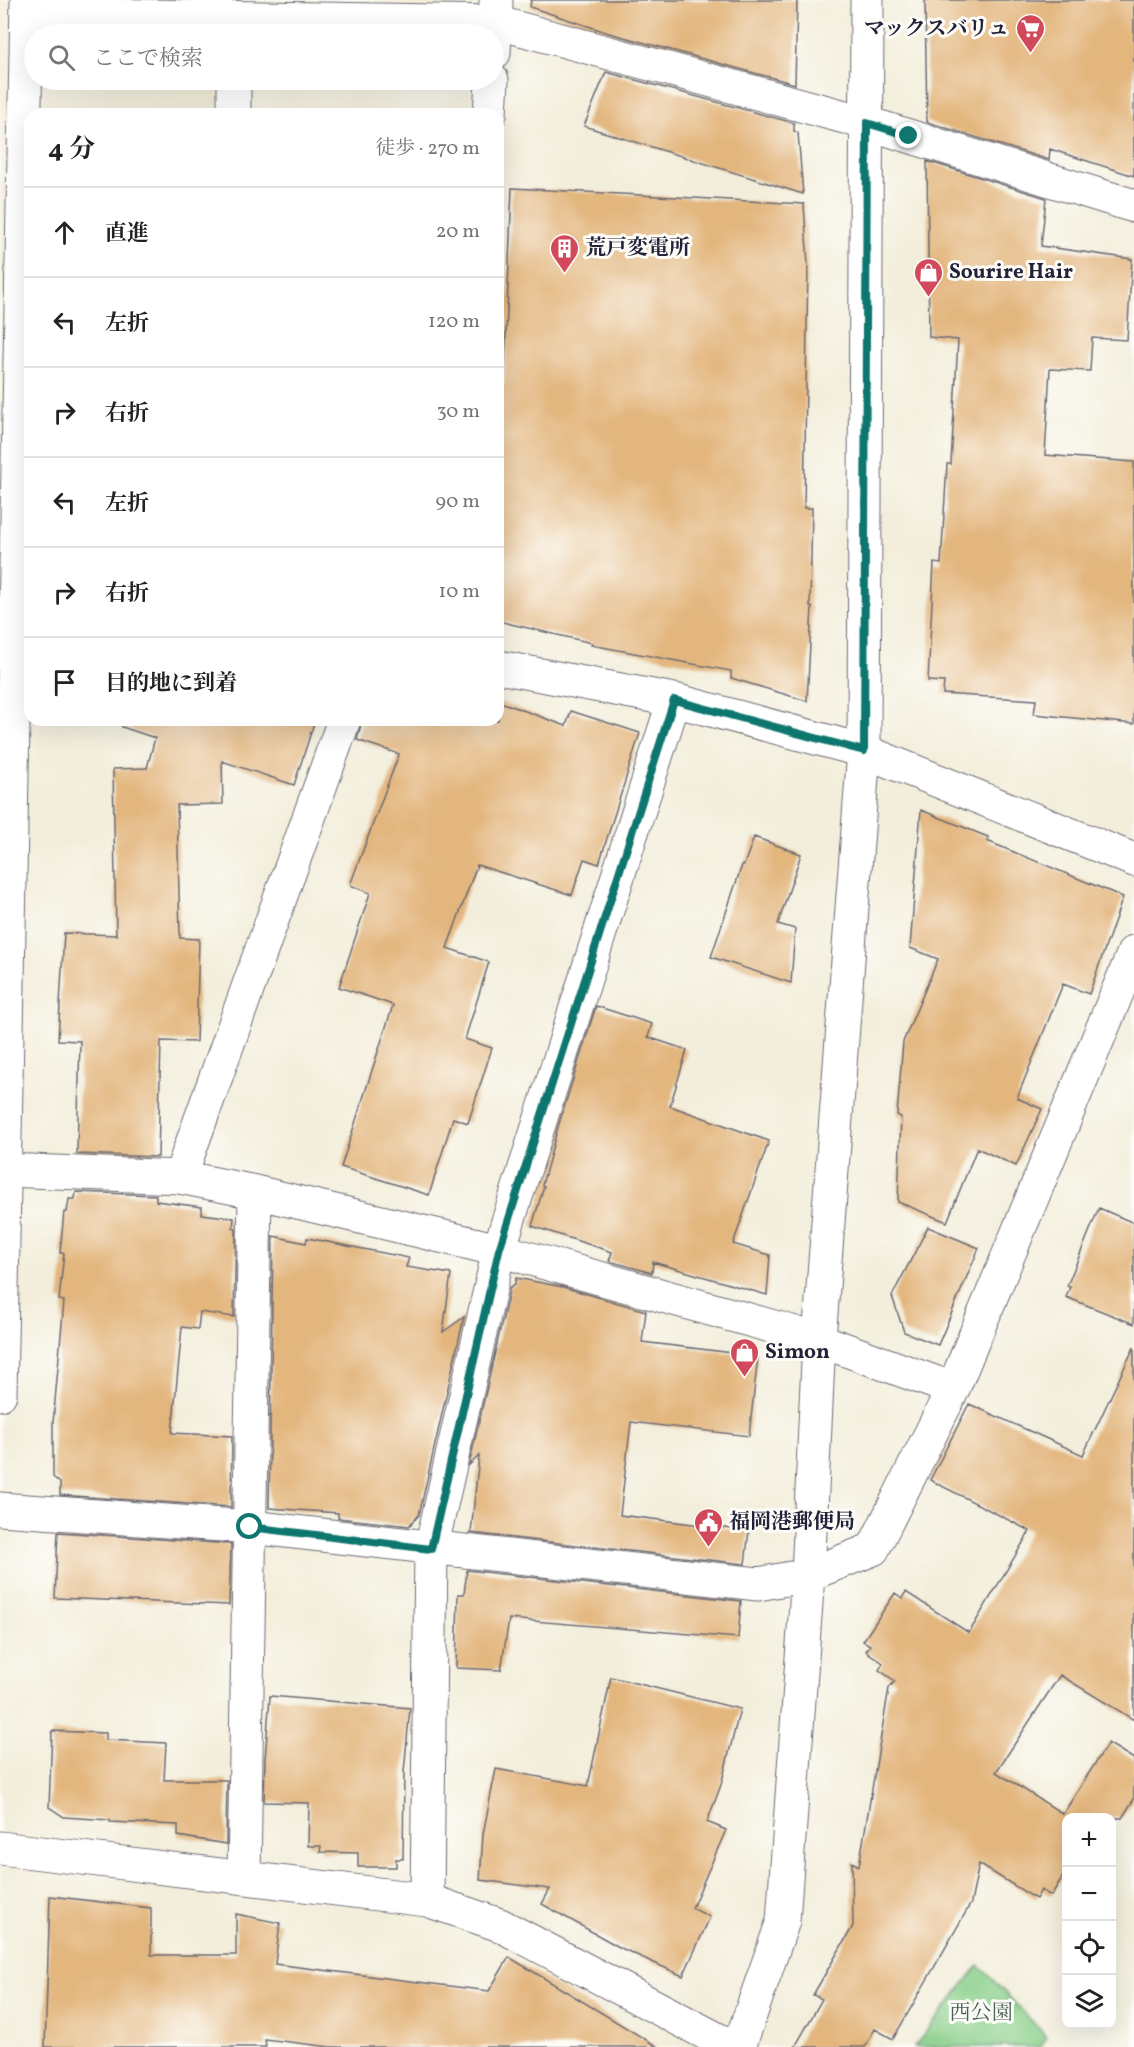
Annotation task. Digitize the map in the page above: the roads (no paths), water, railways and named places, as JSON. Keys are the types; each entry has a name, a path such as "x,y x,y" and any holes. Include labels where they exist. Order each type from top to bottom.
{"street":[{"path":"739,2047 783,1921 808,1575 819,1340 864,751 867,0"},
{"path":"28,24 28,7 213,24"},
{"path":"504,27 867,123 1134,206"},
{"path":"27,90 27,108"},
{"path":"234,90 234,108"},
{"path":"490,108 491,90"},
{"path":"0,1394 24,551"},
{"path":"504,668 674,700 864,751 1134,860"},
{"path":"427,1900 431,1549 499,1250 674,700"},
{"path":"180,1177 342,726"},
{"path":"0,1509 250,1527 758,1584 808,1575 873,1549 953,1389 1134,952"},
{"path":"5,1170 180,1177 255,1192 499,1250 819,1340 953,1389"},
{"path":"244,1878 255,1192"},
{"path":"0,1848 427,1900 500,1925 732,2047"}],"place":[{"name":"マックスバリュ","path":"1030,54"},
{"name":"荒戸変電所","path":"564,274"},
{"name":"Sourire Hair","path":"928,298"},
{"name":"Simon","path":"744,1378"},
{"name":"福岡港郵便局","path":"708,1548"}],"park label":[{"name":"西公園","path":"981,2013"}]}
